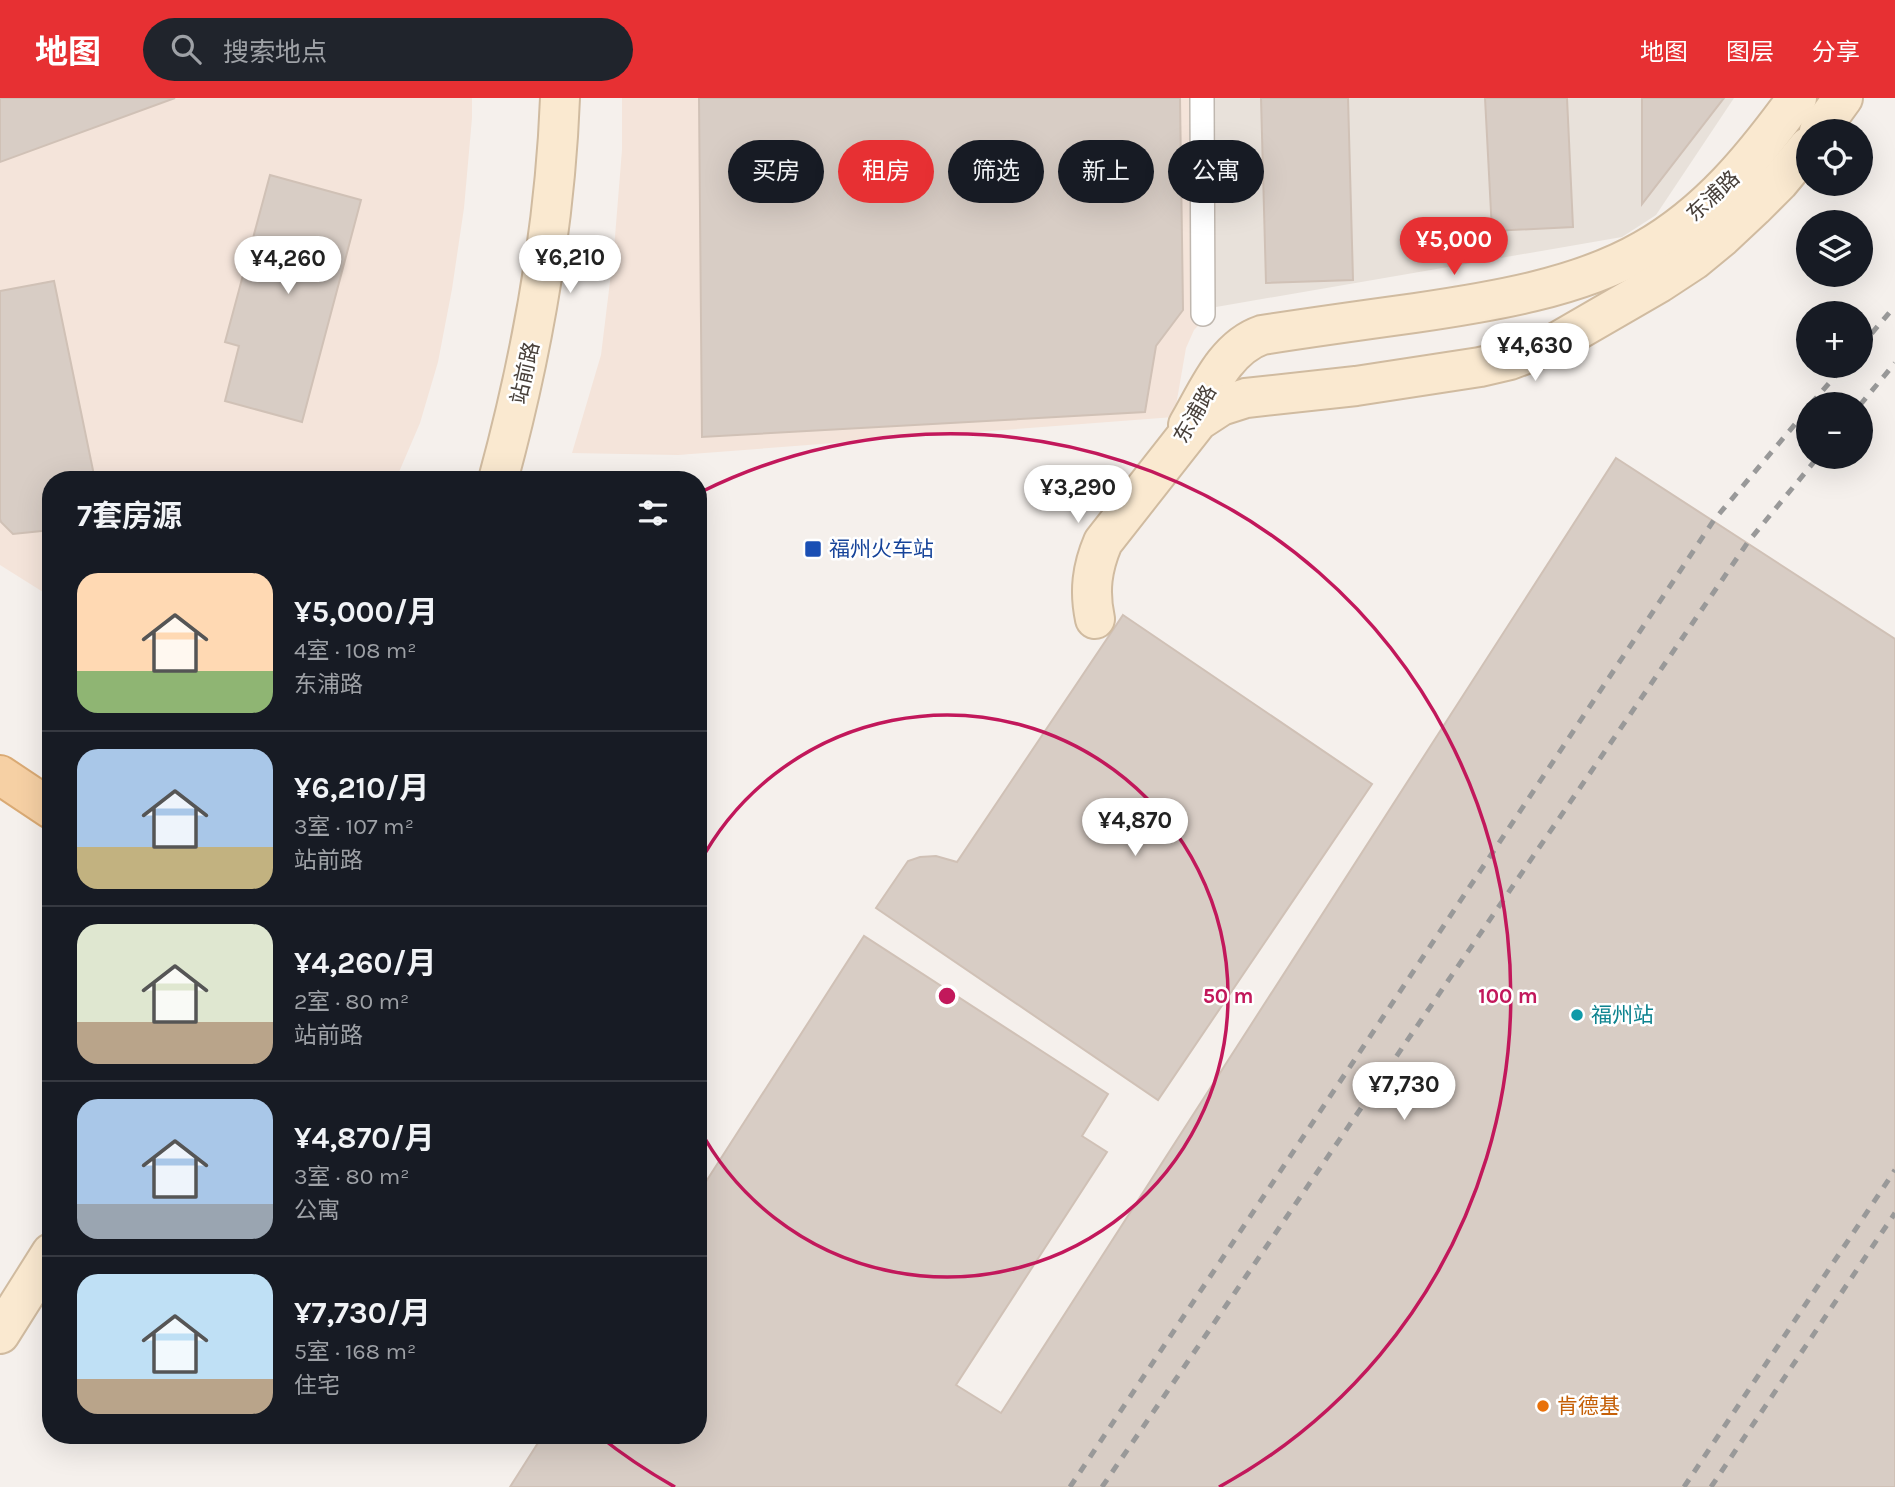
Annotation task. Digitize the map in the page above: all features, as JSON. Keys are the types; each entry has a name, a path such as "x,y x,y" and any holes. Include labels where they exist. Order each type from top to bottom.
{"main road":[{"path":"0,775 42,803"}],"street":[{"name":"站前路","path":"500,471 534,331 551,210 560,98"},
{"name":"东浦路","path":"1166,463 1220,370 1244,343 1252,338 1507,297 1619,264 1671,232 1720,194 1758,150 1797,98"},
{"path":"1828,119 1843,98"},
{"name":"东浦路","path":"1166,463 1198,421 1212,410 1231,402 1480,367 1510,360 1557,342 1694,260 1771,191 1796,161"},
{"path":"1095,619 1091,581 1095,560 1103,542 1166,463"},
{"path":"0,1334 42,1267"}],"lane":[{"path":"1202,98 1203,314"}],"shaded area":[{"path":"0,98 472,98 464,208 438,362 420,423 399,471 42,471 42,591 0,565"},
{"path":"622,98 1215,98 1215,140 1168,140 1168,203 1216,203 1216,307 1194,330 1186,348 1174,417 678,455 572,453 601,355 614,249 622,150"},
{"path":"1215,98 1734,98 1656,215 1622,237 1216,307 1216,203 1264,203 1264,140 1215,140"}],"building":[{"path":"0,98 175,98 0,162"},
{"path":"699,98 1180,98 1181,140 1168,140 1168,203 1181,203 1183,310 1156,346 1145,412 702,437"},
{"path":"1261,98 1348,98 1353,280 1266,283"},
{"path":"1485,98 1567,98 1573,227 1492,231"},
{"path":"1642,98 1724,98 1642,204"},
{"path":"270,175 361,200 302,422 225,401 239,346 225,342"},
{"path":"54,281 93,471 42,471 42,531 13,534 0,519 0,291"},
{"name":"福州站","path":"1616,458 1895,639 1895,1487 510,1487 537,1444 707,1444 707,1180 864,936 1108,1094 1082,1136 1107,1152 956,1385 1001,1413"},
{"path":"1123,615 1372,784 1158,1100 876,908 908,861 936,856 957,862"}],"railway":[{"path":"1873,332 1895,306"},
{"path":"1871,392 1895,363"},
{"path":"1821,392 1834,378"},
{"path":"1070,1487 1714,520 1796,423"},
{"path":"1102,1487 1748,542 1808,469"},
{"path":"1684,1487 1895,1170"},
{"path":"1711,1487 1895,1213"}],"place":[{"name":"福州火车站","path":"813,549"},
{"name":"福州站","path":"1577,1015"},
{"name":"肯德基","path":"1543,1406"}]}
